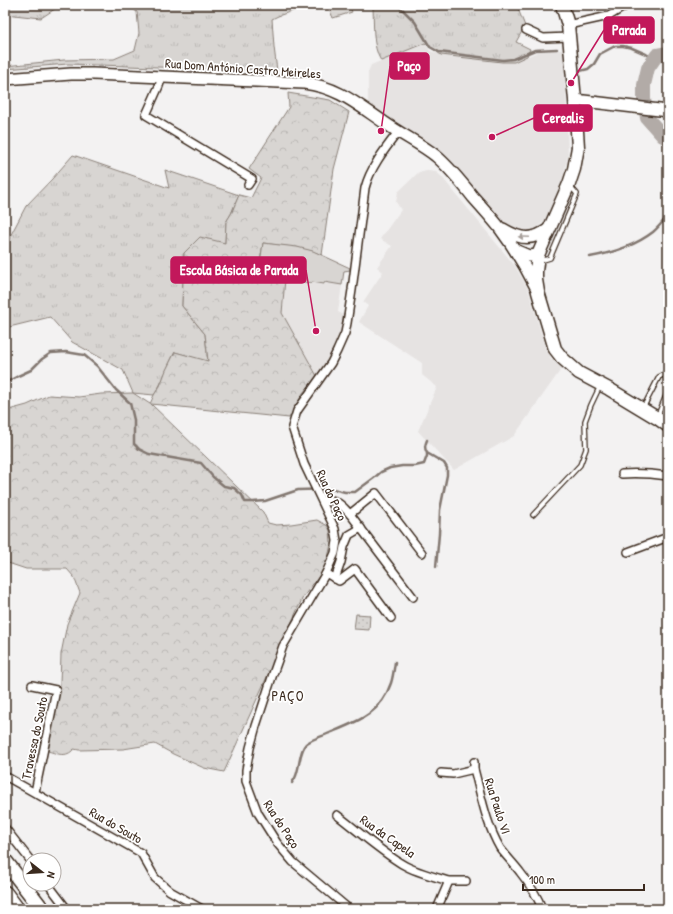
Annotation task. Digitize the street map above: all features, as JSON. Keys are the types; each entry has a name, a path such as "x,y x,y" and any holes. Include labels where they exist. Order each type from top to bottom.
{"highway":[{"path":"7,863 42,909"},
{"path":"5,893 17,909"}],"main road":[{"path":"562,5 568,31 576,100 578,147 574,169 569,184 537,258 536,280 538,292 555,349 562,358 579,373 657,418 668,426"}],"street":[{"path":"526,30 543,38 568,31 609,16 627,5"},
{"name":"Rua Dom António Castro Meireles","path":"5,80 71,74 93,74 304,83 333,90 347,96 398,132 428,150 454,173 499,227 515,250 538,292"},
{"path":"162,77 160,86 146,115 252,179 248,185"},
{"path":"576,100 668,111"},
{"name":"Rua do Paço","path":"349,909 294,862 277,843 258,813 246,781 246,770 256,726 283,646 326,573 335,553 337,540 336,529 304,464 292,427 297,411 331,363 345,334 353,283 364,188 370,172 398,132"},
{"name":"Rua Dom António Castro Meireles","path":"499,227 516,236 526,238 542,234 550,228"},
{"path":"515,250 518,250 525,255 537,258"},
{"path":"622,474 651,474 668,476"},
{"path":"350,514 376,493 422,553"},
{"path":"322,501 334,500 339,502 361,528 413,597"},
{"path":"335,579 349,535 361,528"},
{"path":"628,552 668,537"},
{"path":"326,573 339,581 355,569 392,618"},
{"name":"Travessa do Souto","path":"32,685 56,690 35,792"},
{"name":"Rua Paulo VI","path":"441,773 453,774 474,766 486,816 496,838 501,848 524,878 542,909"},
{"name":"Rua do Souto","path":"5,776 141,853 155,878 170,892 202,909"},
{"name":"Rua da Capela","path":"337,815 403,865 449,881 466,882"},
{"path":"5,828 24,852"},
{"path":"436,909 449,881"},
{"path":"54,892 67,909"}],"lane":[{"path":"537,258 550,258 577,194 569,184"},
{"path":"642,410 659,377 664,374 668,374"},
{"path":"533,515 580,465 586,449 585,421 601,385"},
{"path":"657,418 668,391"}],"shaded area":[{"path":"425,43 430,51 441,54 502,62 514,62 540,51 563,50 568,156 563,178 558,191 545,220 536,229 523,233 504,225 457,169 431,147 368,106 368,72 371,65"},
{"path":"419,172 436,172 441,176 515,266 528,289 543,339 551,359 562,368 514,436 454,470 418,431 437,387 422,375 422,363 359,322 368,306 363,302 383,272 377,267 392,246 380,239 401,210 396,202 398,192"},
{"path":"285,279 311,283 324,284 324,282 342,285 338,312 344,315 340,335 330,356 317,376 282,313"}],"green space":[{"path":"5,5 61,5 41,18 5,14"},
{"path":"127,5 349,5 352,12 333,18 328,6 298,9 272,19 277,71 68,64 5,69 5,66 64,60 114,59 135,50 139,33 137,12"},
{"path":"375,5 513,5 518,9 525,26 516,42 530,49 527,56 514,62 502,62 441,55 425,43 381,61 376,49 374,35 373,8"},
{"path":"288,93 330,100 349,112 334,169 322,255 300,248 263,243 258,276 285,279 282,313 317,376 303,393 289,418 151,404 263,512 268,523 276,525 317,520 328,526 331,544 326,567 303,597 224,772 204,768 155,744 123,749 74,749 68,754 59,754 48,751 60,684 61,654 67,624 80,593 74,577 67,569 26,569 5,562 5,411 27,405 49,395 79,397 101,394 133,393 150,404 160,386 175,352 208,361 205,334 182,306 184,253 200,237 225,243 226,222 239,195 251,198 261,178 249,169 289,107"},
{"path":"73,155 169,188 165,170 239,195 226,222 225,243 184,253 182,306 205,334 208,362 175,352 154,395 133,393 123,370 72,342 50,317 5,328 5,246 26,206"},
{"path":"263,243 297,247 313,251 350,268 350,270 344,271 342,285 324,282 324,284 312,283 258,276"},
{"path":"356,614 370,615 369,630 354,629"}],"waterway":[{"path":"398,5 415,22 430,47 439,52 503,60 513,59 535,50 557,49"},
{"path":"580,71 588,69 594,64 600,54 615,46 632,48 655,59"},
{"path":"668,53 657,55 648,68 644,85 644,99 647,118 663,136 668,138"},
{"path":"590,257 615,251 639,241 653,232 668,216"},
{"path":"5,383 31,370 42,359 51,353 66,352 84,355 97,366 116,390 130,403 134,420 134,444 139,449 149,454 201,463 213,477 224,486 234,488 242,495 245,502 265,501 298,490 333,489 345,492 355,492 381,472 390,468 424,464 427,453"},
{"path":"427,440 425,446 427,453 444,463 447,468 440,510 436,567"},
{"path":"292,783 297,774 302,750 307,743 360,720 368,715 381,702 391,683 395,662"}],"place":[{"name":"Parada","path":"571,83"},
{"name":"Paço","path":"381,131"},
{"name":"Cerealis","path":"492,137"},
{"name":"Escola Básica de Parada","path":"316,331"}],"district":[{"name":"PAÇO","path":"288,696"}]}
